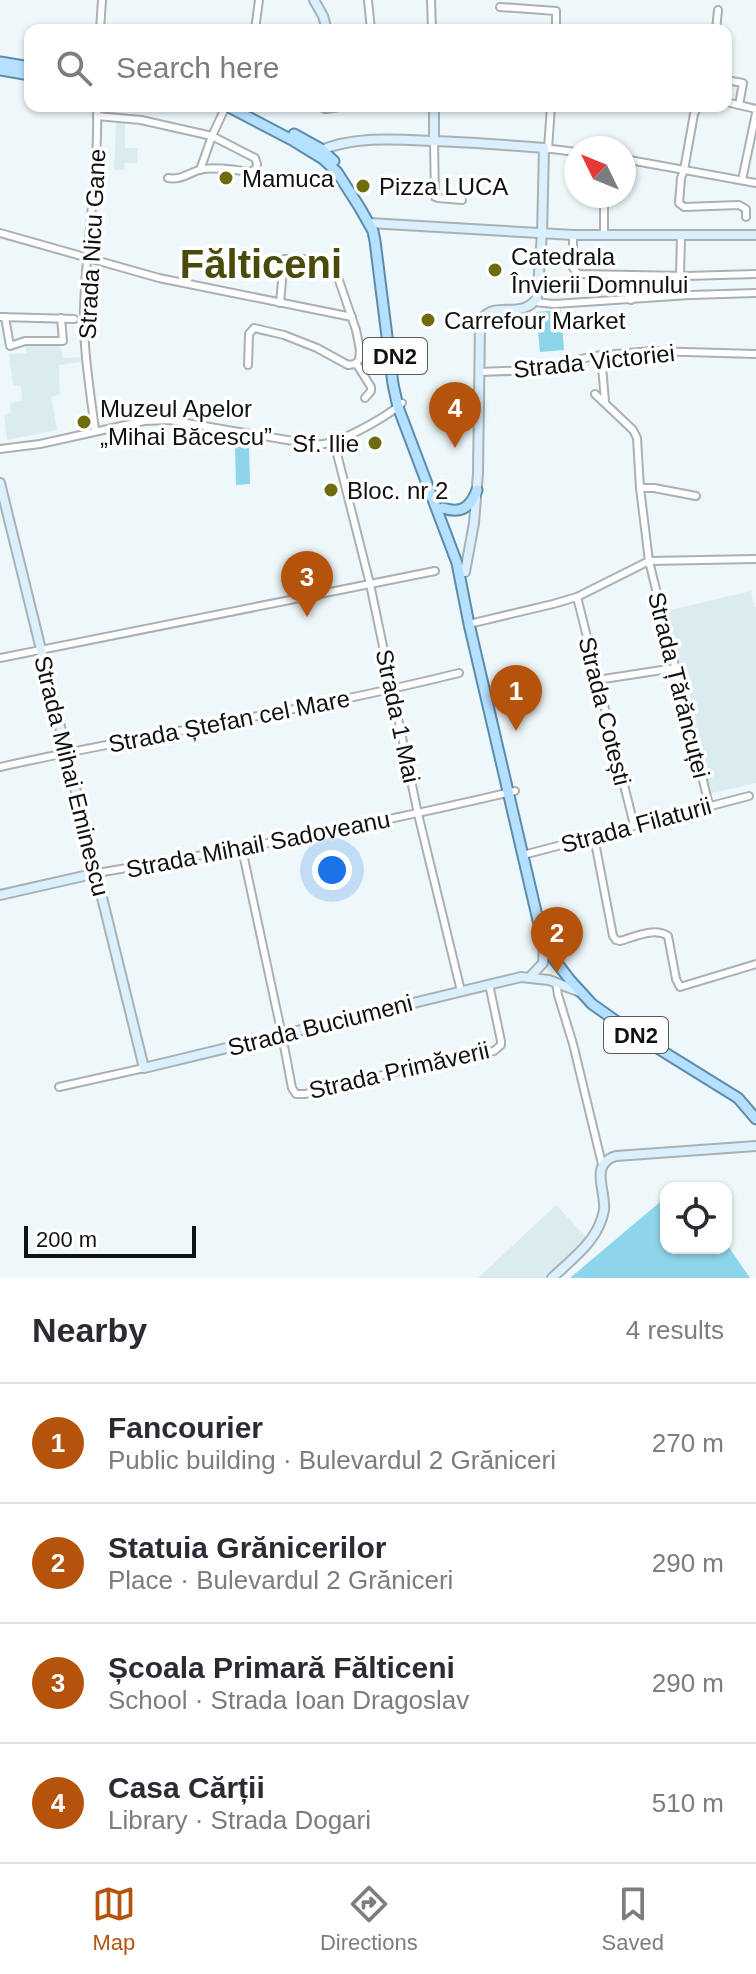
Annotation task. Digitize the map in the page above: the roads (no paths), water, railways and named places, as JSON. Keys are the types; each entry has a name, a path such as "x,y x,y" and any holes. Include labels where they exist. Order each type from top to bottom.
{"main road":[{"path":"0,62 24,66"},
{"path":"0,70 24,74"},
{"name":"DN2","path":"238,112 332,158 381,241 400,405 460,565"},
{"name":"DN2","path":"252,112 318,151"},
{"name":"DN2","path":"400,405 443,508 460,565 526,854 551,944 548,949 581,993 612,1019 738,1098 756,1105"},
{"path":"443,508 462,510 470,504 477,490"},
{"name":"DN2","path":"738,1098 756,1119"}],"street":[{"path":"100,24 102,0"},
{"path":"256,24 259,0"},
{"path":"314,0 325,24"},
{"path":"368,0 370,24"},
{"path":"431,0 432,24"},
{"path":"500,7 556,11 556,24"},
{"path":"717,24 718,10"},
{"path":"732,81 743,83 739,105"},
{"path":"732,103 756,111 742,180"},
{"name":"Strada Nicu Gane","path":"95,430 84,306 98,144 97,112"},
{"path":"200,170 223,112"},
{"path":"434,112 435,197 462,200"},
{"path":"460,565 472,532 477,490 480,324 488,312 528,308 539,294 550,112"},
{"path":"695,112 681,178 680,206 739,205 746,209 746,217"},
{"path":"97,116 141,120 212,136 255,158 257,166 250,172 200,170 185,178 168,178"},
{"path":"318,151 348,143 383,139 564,150"},
{"path":"636,161 756,183"},
{"path":"604,208 604,236"},
{"path":"372,223 604,236 756,235"},
{"path":"0,233 159,278 352,317"},
{"path":"573,235 573,268 575,272 583,274 756,274"},
{"path":"680,276 681,237"},
{"path":"248,365 249,334 254,328 284,335 348,365 356,363 360,356 352,317 333,263 324,259 284,259 280,303"},
{"path":"631,300 632,275"},
{"path":"535,302 548,305 756,293"},
{"path":"61,318 63,341 25,341 10,346 2,317 61,318 74,319"},
{"name":"Strada Victoriei","path":"479,372 534,370 601,355 670,350 756,354"},
{"path":"601,355 605,401"},
{"path":"356,363 371,387 365,398"},
{"path":"595,394 605,401"},
{"name":"Strada Țărăncuței","path":"605,401 637,438 650,563 709,805"},
{"path":"0,449 40,444 144,421 169,420 322,444 334,442 386,416 400,405"},
{"name":"Strada 1 Mai","path":"334,442 370,584 418,814 461,991"},
{"name":"Strada Mihai Eminescu","path":"0,483 144,1068"},
{"path":"640,488 696,496"},
{"path":"460,565 472,532"},
{"path":"472,623 577,597 650,563 756,559"},
{"path":"0,658 435,571"},
{"name":"Strada Cotești","path":"577,597 634,825"},
{"path":"597,680 675,668"},
{"name":"Strada Ștefan cel Mare","path":"0,767 392,690 459,673"},
{"name":"Strada Mihail Sadoveanu","path":"0,895 97,873 242,849 418,814 513,792"},
{"name":"Strada Filaturii","path":"526,854 749,796"},
{"path":"594,837 616,940 663,932 668,936 677,983 683,987 756,964"},
{"path":"242,849 282,1035"},
{"path":"530,977 543,963 548,949"},
{"name":"Strada Buciumeni","path":"59,1087 506,980 530,977 556,982 581,993"},
{"path":"556,982 602,1164"},
{"name":"Strada Primăverii","path":"282,1035 292,1088 300,1095 491,1052 498,1048 501,1041 489,984"},
{"path":"740,1147 756,1139"},
{"path":"552,1278 590,1242 597,1230 604,1209 600,1171 608,1158 756,1146"}],"place":[{"name":"Mamuca","path":"226,178"},
{"name":"Pizza LUCA","path":"363,186"},
{"name":"Catedrala Învierii Domnului","path":"495,270"},
{"name":"Carrefour Market","path":"428,320"},
{"name":"Muzeul Apelor „Mihai Băcescu”","path":"84,422"},
{"name":"Sf. Ilie","path":"375,443"},
{"name":"Casa Cărții","path":"455,448"},
{"name":"Bloc. nr 2","path":"331,490"},
{"name":"Școala Primară Fălticeni","path":"307,617"},
{"name":"Fancourier","path":"516,731"},
{"name":"Statuia Grănicerilor","path":"557,973"}],"district":[{"name":"Fălticeni","path":"261,264"}]}
